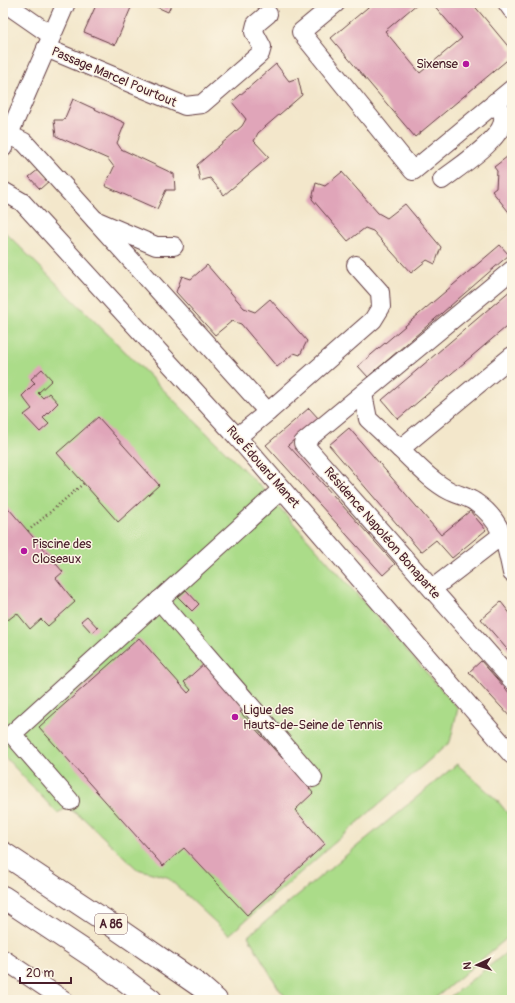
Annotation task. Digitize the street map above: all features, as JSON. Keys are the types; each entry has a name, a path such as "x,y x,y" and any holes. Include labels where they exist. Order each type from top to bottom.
{"highway":[{"name":"A 86","path":"3,853 200,986 216,1000"},
{"path":"3,897 98,960 151,1000"}],"street":[{"name":"Passage Marcel Pourtout","path":"5,3 48,42 185,106 202,104 260,54 262,47 254,32 256,24 268,14"},
{"path":"66,3 5,138 24,142 268,412"},
{"path":"336,3 301,32 413,171 512,89"},
{"path":"507,3 512,10"},
{"path":"442,180 495,138 502,126 503,117 496,102"},
{"name":"Rue Édouard Manet","path":"3,190 22,202 237,437 512,755"},
{"path":"95,220 156,246 174,246"},
{"path":"237,437 268,412 373,320 380,307 380,292 356,265"},
{"name":"Résidence Napoléon Bonaparte","path":"512,270 303,443 512,680"},
{"path":"400,449 512,356"},
{"path":"362,394 368,419 400,449 428,475 449,491 474,501 492,515 502,535 512,573"},
{"path":"70,801 12,734 282,489"},
{"path":"432,589 502,535"},
{"path":"159,600 313,778"},
{"path":"3,959 64,1000"}],"path":[{"path":"28,531 84,483"}],"green space":[{"name":"Ligue des Hauts-de-Seine de Tennis","path":"3,230 264,490 458,708 450,742 229,935 167,877 137,869 83,818 68,808 57,813 5,757 3,758"},
{"path":"457,764 497,800 512,819 512,934 433,1000 288,1000 279,989 248,936"},
{"path":"512,948 512,1000 446,1000"}],"building":[{"path":"97,3 133,3 115,45 84,32"},
{"path":"148,3 172,3 168,12"},
{"name":"Sixense","path":"373,3 418,3 385,31 420,73 462,38 432,3 472,3 512,51 512,56 415,137 331,38"},
{"path":"276,64 289,81 298,78 302,95 258,133 254,141 269,157 224,195 210,178 200,181 197,165 242,126 246,119 232,102"},
{"path":"73,99 125,123 117,143 121,149 174,174 175,190 166,190 157,209 105,186 114,167 108,159 56,136 54,120 64,120"},
{"path":"512,153 512,216 492,191 496,188 497,171 494,167"},
{"path":"39,169 49,181 40,189 29,177"},
{"path":"342,172 378,213 387,218 405,204 441,247 435,264 427,260 411,273 373,231 365,228 348,241 312,199 316,183 325,186"},
{"path":"500,245 509,255 368,377 358,366"},
{"path":"207,265 244,308 255,312 270,299 307,341 300,355 294,353 277,367 241,324 232,321 215,335 176,292 182,276 191,279"},
{"path":"512,289 512,322 398,419 382,400"},
{"path":"42,369 52,380 38,393 43,398 49,393 58,403 43,418 49,424 40,432 24,415 32,409 22,396 35,383 31,379"},
{"path":"309,408 319,419 288,445 395,564 383,575 266,445"},
{"path":"98,417 159,485 118,522 57,453"},
{"path":"349,428 441,535 470,511 486,530 452,558 436,540 421,552 329,445"},
{"name":"Piscine des Closeaux","path":"3,502 63,572 56,578 75,602 48,626 41,619 30,629 17,613 8,620 3,614"},
{"path":"186,590 199,604 192,611 178,597"},
{"path":"501,602 512,616 512,655 481,619"},
{"path":"87,616 98,628 92,633 81,621"},
{"path":"139,638 188,693 191,690 184,682 205,663 246,708 240,712 283,759 287,755 313,784 309,788 313,793 295,810 325,844 247,915 184,848 163,866 39,727"},
{"path":"481,661 512,696 512,719 469,672"}],"place":[{"name":"Sixense","path":"466,64"},
{"name":"Piscine des Closeaux","path":"24,551"},
{"name":"Ligue des Hauts-de-Seine de Tennis","path":"235,717"}]}
